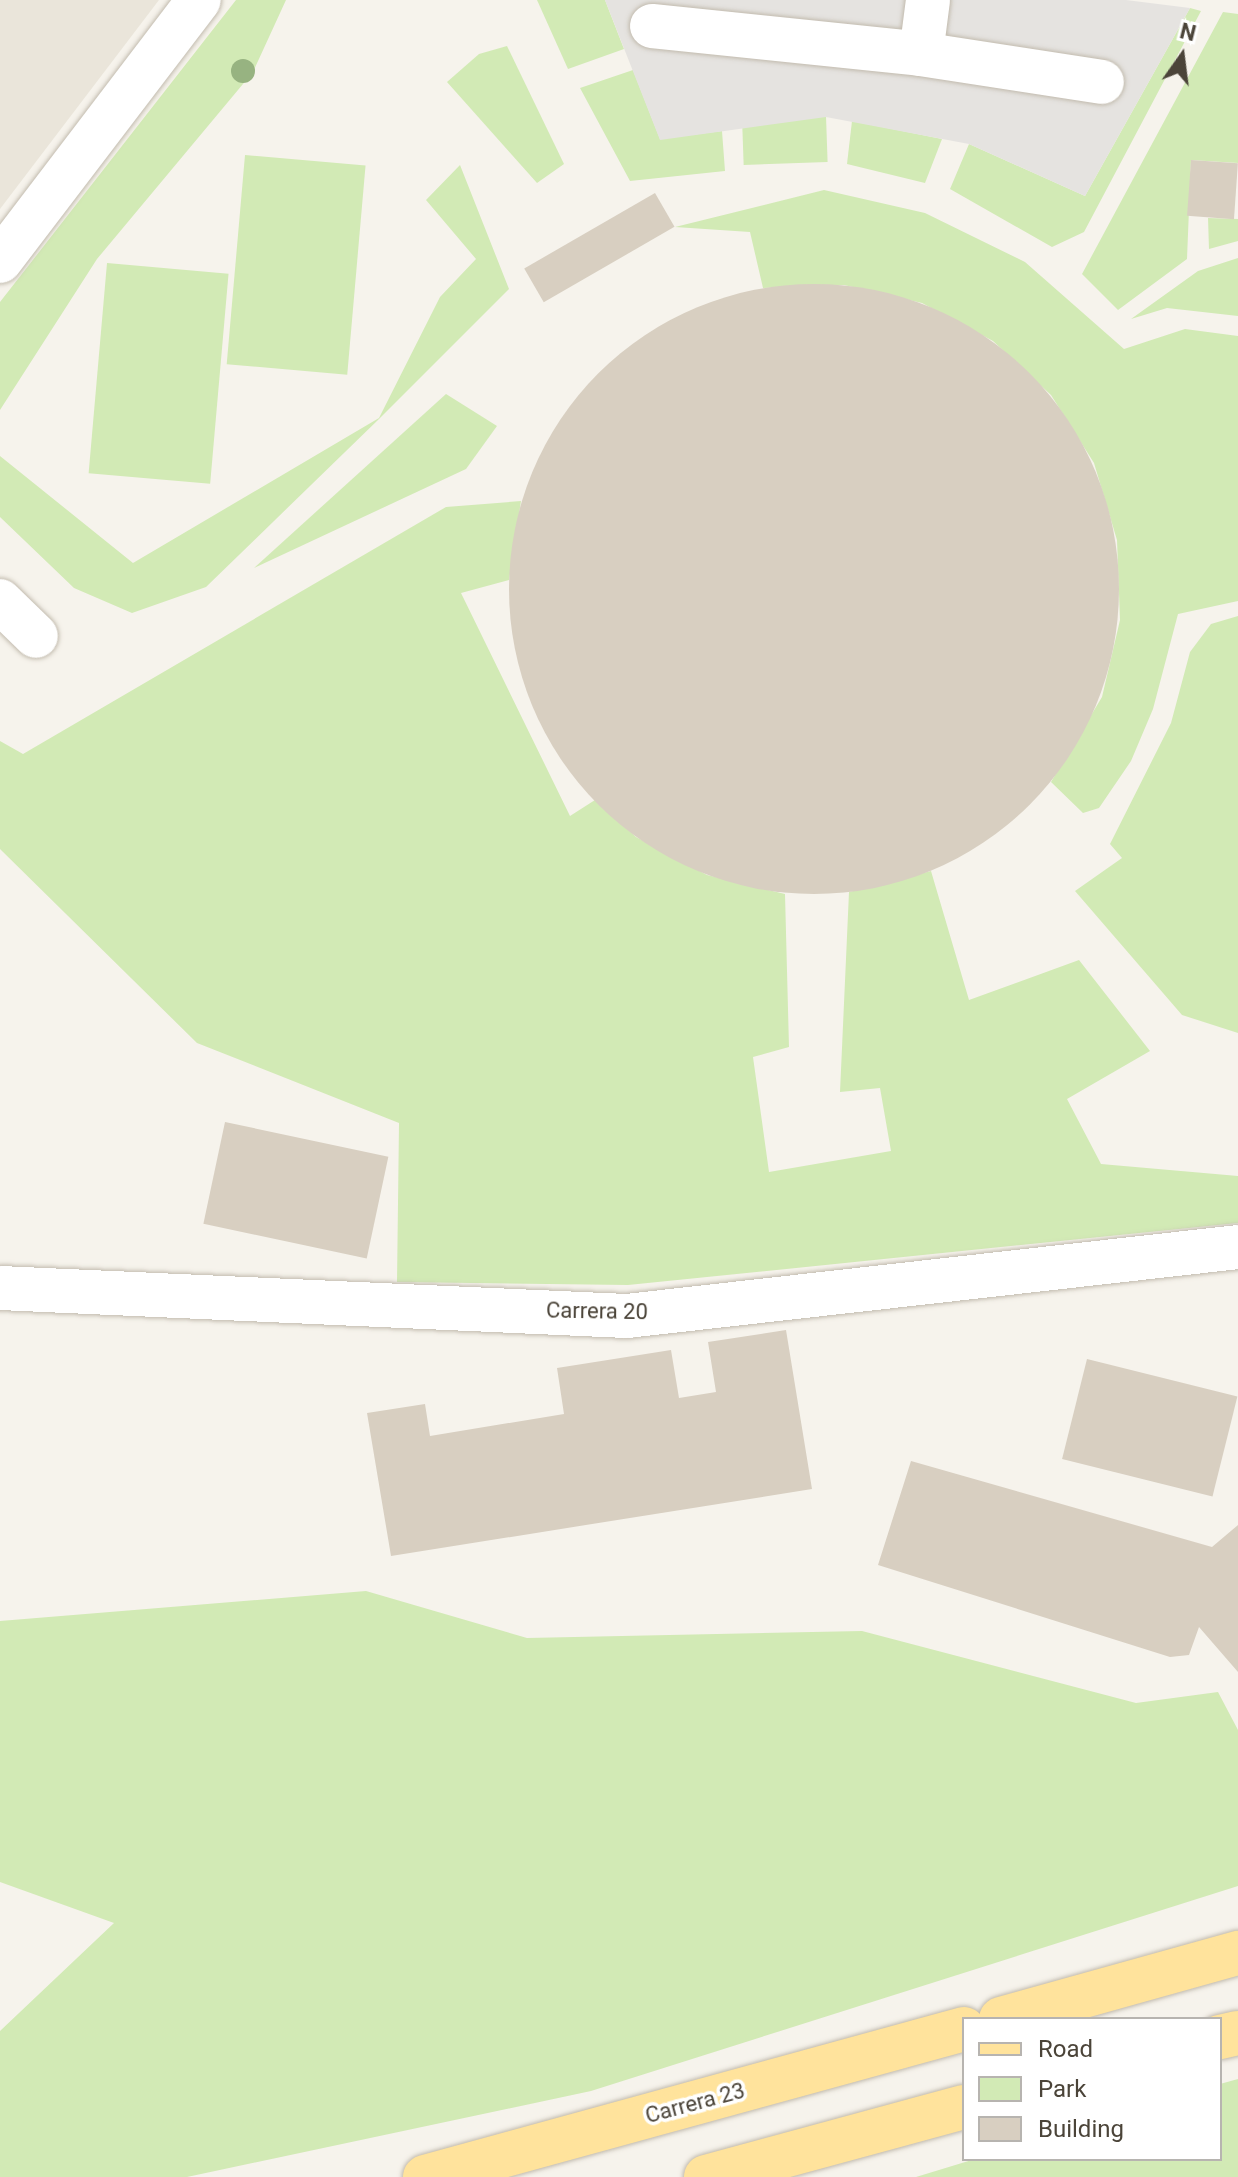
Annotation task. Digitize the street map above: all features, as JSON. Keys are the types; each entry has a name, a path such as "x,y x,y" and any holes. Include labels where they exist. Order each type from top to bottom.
{"main road":[{"path":"1008,2017 1238,1953"},
{"name":"Carrera 23","path":"425,2177 962,2030"},
{"path":"706,2177 962,2108"}],"street":[{"path":"0,261 199,0"},
{"path":"921,54 928,0"},
{"path":"652,26 921,54 1102,82"},
{"path":"0,601 36,636"},
{"name":"Carrera 20","path":"0,1288 627,1316 1238,1247"}],"shaded area":[{"path":"0,0 159,0 0,209"},
{"path":"605,0 1126,0 1190,8 1085,196 969,144 826,117 660,140"}],"green space":[{"path":"236,0 286,0 253,72 97,259 0,410 0,302"},
{"path":"537,0 605,0 624,49 568,69"},
{"path":"1190,8 1201,11 1084,232 1052,247 950,189 969,144 1085,196"},
{"path":"1223,12 1238,14 1238,163 1191,160 1187,259 1118,310 1082,274"},
{"path":"507,46 564,164 537,183 447,82 479,54"},
{"path":"633,70 660,139 722,131 725,171 630,181 580,88"},
{"path":"826,116 828,162 744,165 742,119"},
{"path":"852,121 942,139 925,183 847,164"},
{"path":"245,155 366,166 347,375 227,364"},
{"path":"460,165 509,289 379,419 206,587 132,613 74,588 0,517 0,456 133,563 379,418 440,297 476,259 426,200"},
{"path":"824,190 925,213 1025,262 1124,349 1185,329 1238,336 1238,601 1178,614 1153,709 1131,761 1099,808 1083,813 1051,782 1102,697 1120,620 1117,540 1094,463 1051,395 993,341 922,303 844,285 763,288 750,232 675,227"},
{"path":"1208,218 1238,219 1238,241 1209,249"},
{"path":"1238,258 1238,316 1167,308 1131,319 1198,271"},
{"path":"107,263 229,274 210,484 89,473"},
{"path":"446,394 497,426 466,469 254,568"},
{"path":"521,501 509,580 461,593 570,816 595,800 636,837 707,875 785,894 789,1047 753,1057 769,1172 891,1151 880,1088 840,1092 849,892 931,871 969,1000 1079,960 1150,1051 1067,1099 1101,1164 1238,1176 1238,1223 628,1285 397,1282 399,1123 197,1043 0,849 0,741 23,754 446,507"},
{"path":"1238,616 1238,1033 1182,1015 1075,891 1122,858 1110,844 1171,723 1190,652 1211,624"},
{"path":"366,1591 527,1638 862,1631 1136,1703 1218,1692 1238,1730 1238,1886 591,2091 187,2177 0,2177 0,2031 114,1923 0,1882 0,1621"},
{"path":"1238,2079 1238,2177 916,2177 968,2161 1222,2161 1222,2083"}],"building":[{"path":"1191,160 1238,163 1234,219 1187,216"},
{"path":"655,193 674,227 544,302 524,268"},
{"path":"814,284 873,290 931,307 983,336 1030,373 1067,420 1096,472 1113,530 1119,589 1113,648 1096,706 1067,758 1030,805 983,842 931,871 873,888 814,894 755,888 697,871 645,842 598,805 561,758 532,706 515,648 509,589 515,530 532,472 561,420 598,373 645,336 697,307 755,290"},
{"path":"225,1122 388,1157 367,1258 203,1224"},
{"path":"786,1330 812,1489 391,1556 367,1413 425,1404 430,1436 564,1414 557,1368 671,1350 679,1398 716,1392 708,1342"},
{"path":"1087,1359 1237,1396 1212,1496 1062,1459"},
{"path":"911,1461 1212,1547 1238,1525 1238,1672 1199,1627 1189,1655 1170,1657 878,1565"}]}
